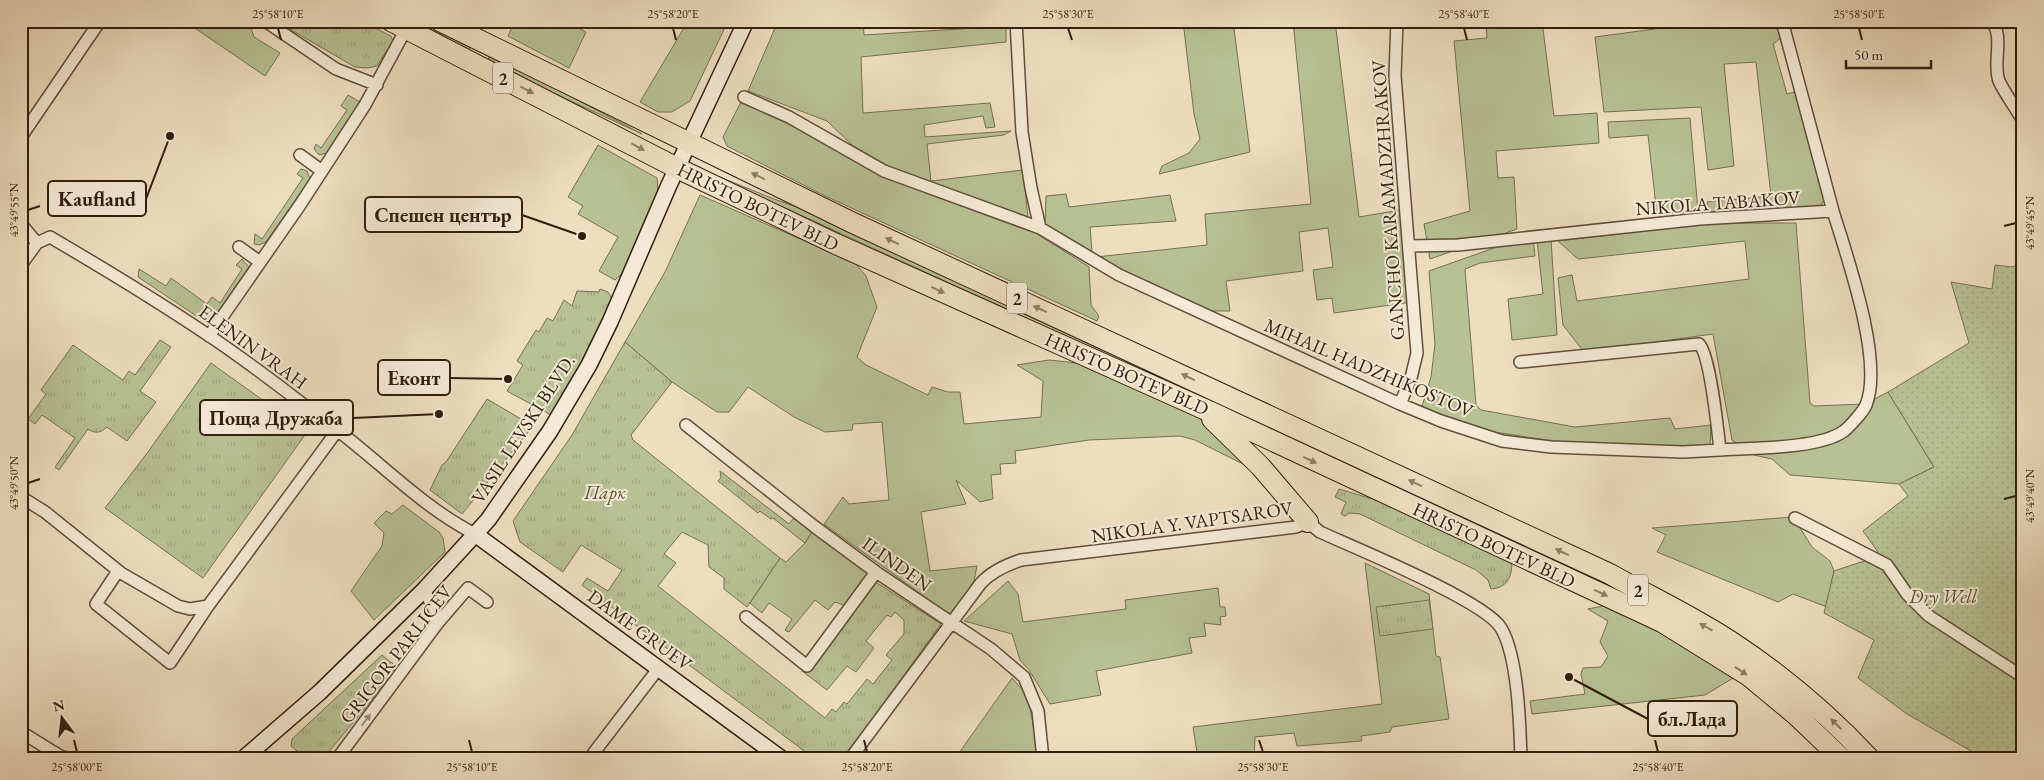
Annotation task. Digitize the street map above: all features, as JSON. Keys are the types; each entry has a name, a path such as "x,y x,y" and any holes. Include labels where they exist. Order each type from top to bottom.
{"highway":[{"name":"HRISTO BOTEV BLD","path":"440,21 851,222 1232,397 1610,574 1708,628 1758,660 1818,707 1870,759"},
{"name":"HRISTO BOTEV BLD","path":"398,25 677,168 836,244 1235,423 1662,622 1749,676 1796,715 1842,759"},
{"path":"468,60 480,41"},
{"path":"1232,397 1236,408 1235,423 1240,444"},
{"path":"1191,403 1240,444 1308,522"},
{"path":"1235,423 1245,414 1269,415"},
{"path":"1261,467 1269,451 1274,448 1288,449"}],"main road":[{"name":"VASIL LEVSKI BLVD.","path":"243,759 320,692 424,590 475,534 550,430 589,365 625,290 677,168 746,21"},
{"name":"DAME GRUEV","path":"475,534 782,759"}],"street":[{"path":"21,137 100,21"},
{"path":"265,21 336,68 377,85"},
{"path":"1016,21 1022,132 1040,228"},
{"name":"GANCHO KARAMADZHRAKOV","path":"1397,21 1395,76 1416,353 1411,378 1400,404"},
{"name":"NIKOLA TABAKOV","path":"1409,246 1458,245 1700,219 1833,211 1782,21"},
{"path":"1991,21 1996,27 1998,35 1996,59 1999,80 2023,121"},
{"path":"209,336 322,171 377,85 398,25"},
{"name":"MIHAIL HADZHIKOSTOV","path":"744,97 790,117 884,170 1040,228 1119,275 1400,404 1441,421 1502,440 1551,447 1683,452 1720,450 1804,444 1822,440 1843,431 1866,406 1871,383 1869,354 1860,306 1833,211"},
{"path":"300,155 322,171"},
{"path":"21,224 37,243 21,265"},
{"name":"ELENIN VRAH","path":"37,243 50,237 209,336 337,430 422,498 460,526 475,534"},
{"path":"239,247 260,262"},
{"path":"1520,362 1700,344 1704,348 1720,450"},
{"name":"ILINDEN","path":"686,426 876,572 991,649 1024,677 1038,711 1043,759"},
{"path":"118,571 96,604 170,663 208,606 337,430"},
{"path":"21,497 118,571 178,606 190,609 208,606"},
{"path":"1795,518 1887,565 1908,594 1929,616 2023,677"},
{"name":"NIKOLA Y. VAPTSAROV","path":"850,759 987,576 1021,560 1296,527 1308,522 1320,532 1461,598 1493,617 1505,636 1514,672 1521,759"},
{"path":"746,617 807,666 876,572"},
{"name":"GRIGOR PARLICEV","path":"337,759 437,624 468,588 487,602"},
{"path":"424,590 436,613 437,624"},
{"path":"589,759 658,669"},
{"path":"21,732 60,756 69,759"}],"green space":[{"path":"249,21 254,37 280,53 265,76 186,22"},
{"path":"276,21 361,21 391,36 393,41 377,66 368,68 355,67"},
{"path":"411,21 428,21 467,41 471,47 468,50"},
{"path":"515,21 565,21 586,32 569,68 508,36"},
{"path":"688,21 728,21 690,101 672,112 658,112 640,102"},
{"path":"778,21 863,21 864,35 1006,26 1006,42 861,57 863,113 990,103 995,127 986,128 983,116 924,125 925,137 1011,131 1004,135 927,144 931,181 1023,170 1028,217 891,168 852,145 827,121 748,91"},
{"path":"1183,21 1233,21 1250,152 1159,174 1162,166 1189,153 1200,139 1194,114"},
{"path":"1293,21 1335,21 1359,217 1400,210 1412,302 1334,313 1332,298 1317,300 1313,270 1333,267 1328,228 1299,232 1303,271 1226,281 1230,311 1209,311 1096,257 1207,245 1205,214 1311,204"},
{"path":"1486,21 1542,21 1554,116 1597,113 1599,143 1496,151 1498,178 1514,177 1517,229 1430,259 1424,224 1470,211 1454,41 1487,38"},
{"path":"1714,21 1777,21 1781,38 1773,44 1787,94 1798,91 1826,196 1820,207 1709,213 1707,202 1771,196 1756,62 1724,64 1734,166 1708,170 1701,107 1604,112 1595,37"},
{"path":"489,57 496,57 642,134 491,64 488,60"},
{"path":"348,95 360,102 327,153 319,155 314,149 316,144 321,148 347,110 341,106"},
{"path":"741,102 793,123 867,168 1034,232 1089,267 1091,305 1099,316 1097,321 821,194 727,146 723,137"},
{"path":"1690,118 1698,211 1657,215 1648,135 1609,138 1608,122"},
{"path":"598,145 657,178 658,188 652,213 623,273 615,280 599,271 618,237 578,214 583,206 568,197"},
{"path":"301,169 307,171 310,179 266,242 259,245 254,244 255,234 262,239 303,178 297,174"},
{"path":"700,169 774,199 823,216 1230,406 1230,409 1213,404"},
{"path":"1066,194 1069,207 1170,195 1176,221 1090,227 1092,252 1045,224 1046,196"},
{"path":"700,195 855,263 866,276 877,307 857,357 866,365 928,395 932,387 948,392 960,392 964,424 1041,417 1043,381 1017,365 1049,360 1086,364 1189,411 1224,434 1257,471 1195,440 1180,436 1089,440 1015,451 1016,463 1000,464 1001,474 991,475 993,499 980,502 956,480 966,504 921,512 930,571 977,566 974,581 951,616 824,524 843,497 849,504 889,500 882,422 853,424 852,430 825,432 794,417 748,387 729,412 717,412 672,382 625,342 665,272"},
{"path":"1713,223 1796,223 1810,403 1814,406 1865,404 1888,392 1934,467 1899,484 1790,475 1772,459 1754,455 1732,440 1713,334 1584,352 1563,325 1558,278 1572,275 1577,301 1749,279 1745,241 1578,259 1558,241"},
{"path":"1533,239 1535,256 1480,263 1465,269 1476,405 1481,410 1575,427 1670,418 1675,429 1711,425 1710,447 1585,446 1494,432 1420,413 1431,377 1435,344 1429,271 1494,248"},
{"path":"1551,239 1557,335 1512,340 1508,299 1543,294 1537,240"},
{"path":"242,259 249,267 211,322 207,323 138,277 139,269 166,286 171,278 207,304 212,297 220,303 242,269 236,265"},
{"name":"Dry Well","path":"2023,263 2023,759 1975,759 1971,751 1907,714 1858,678 1874,640 1824,613 1834,571 1873,558 1878,552 1863,531 1908,496 1899,484 1934,467 1888,392 1969,343 1951,282 1992,289 1995,265 2012,267"},
{"path":"600,289 608,292 616,305 553,416 507,391 523,365 517,361 536,330 539,332 547,318 553,321 564,300 572,306 577,291 599,292"},
{"path":"160,340 171,347 140,391 156,402 127,441 107,427 98,432 88,429 59,470 55,467 75,438 42,415 35,424 28,419 46,394 41,390 73,345 123,380 129,371 135,375"},
{"name":"Парк","path":"625,342 672,382 631,435 633,440 780,558 747,607 724,589 724,578 709,567 708,545 682,532 664,554 676,563 658,586 825,718 832,709 836,712 844,702 847,704 867,679 873,684 892,660 886,655 904,634 904,620 895,612 891,617 887,615 866,641 874,648 856,672 847,666 827,690 802,671 871,579 941,624 843,759 815,759 582,585 587,578 608,591 622,570 581,545 563,572 520,542 513,521 572,435"},
{"path":"211,363 307,432 203,578 105,508 148,452"},
{"path":"487,399 533,426 462,514 430,490 442,465 446,462"},
{"path":"720,471 789,524 798,513 815,527 805,543 773,518 771,519 760,511 758,513 718,481 721,477"},
{"path":"1339,489 1369,498 1384,499 1502,555 1512,565 1507,582 1500,587 1491,589 1488,580 1476,570 1360,514 1349,513 1345,516 1341,514 1346,502 1335,497"},
{"path":"403,505 439,532 443,538 445,552 374,620 351,591 382,546 384,533 374,523 386,511 392,514"},
{"path":"1793,517 1812,547 1830,561 1834,571 1827,607 1793,594 1778,602 1657,552 1666,535 1652,528"},
{"path":"815,527 871,568 846,606 835,602 828,610 815,600 789,632 785,630 792,619 769,603 762,613 750,603 780,558 786,562 805,543"},
{"path":"1365,563 1429,594 1436,656 1440,657 1449,719 1392,727 1390,732 1361,736 1362,741 1297,746 1294,733 1255,737 1254,759 1198,759 1193,727 1382,704"},
{"path":"1008,581 1018,594 1023,622 1126,609 1125,600 1218,588 1220,607 1225,607 1226,616 1220,617 1221,625 1204,623 1206,636 1189,638 1192,653 1096,671 1101,695 1050,704 1029,670 1020,660 1012,634 964,621"},
{"path":"1429,600 1433,629 1380,636 1376,607"},
{"path":"1613,604 1735,677 1705,695 1532,714 1530,701 1585,694 1581,674 1583,668 1601,667 1608,656 1600,642 1608,621 1588,609"},
{"path":"382,655 398,668 323,759 307,759 291,746 292,739"},
{"path":"1012,678 1028,696 1039,759 963,759 959,753"}],"place":[{"name":"Kaufland","path":"170,136"},
{"name":"Спешен център","path":"582,236"},
{"name":"Еконт","path":"508,379"},
{"name":"Поща Дружаба","path":"439,414"},
{"name":"бл.Лада","path":"1569,677"}]}
